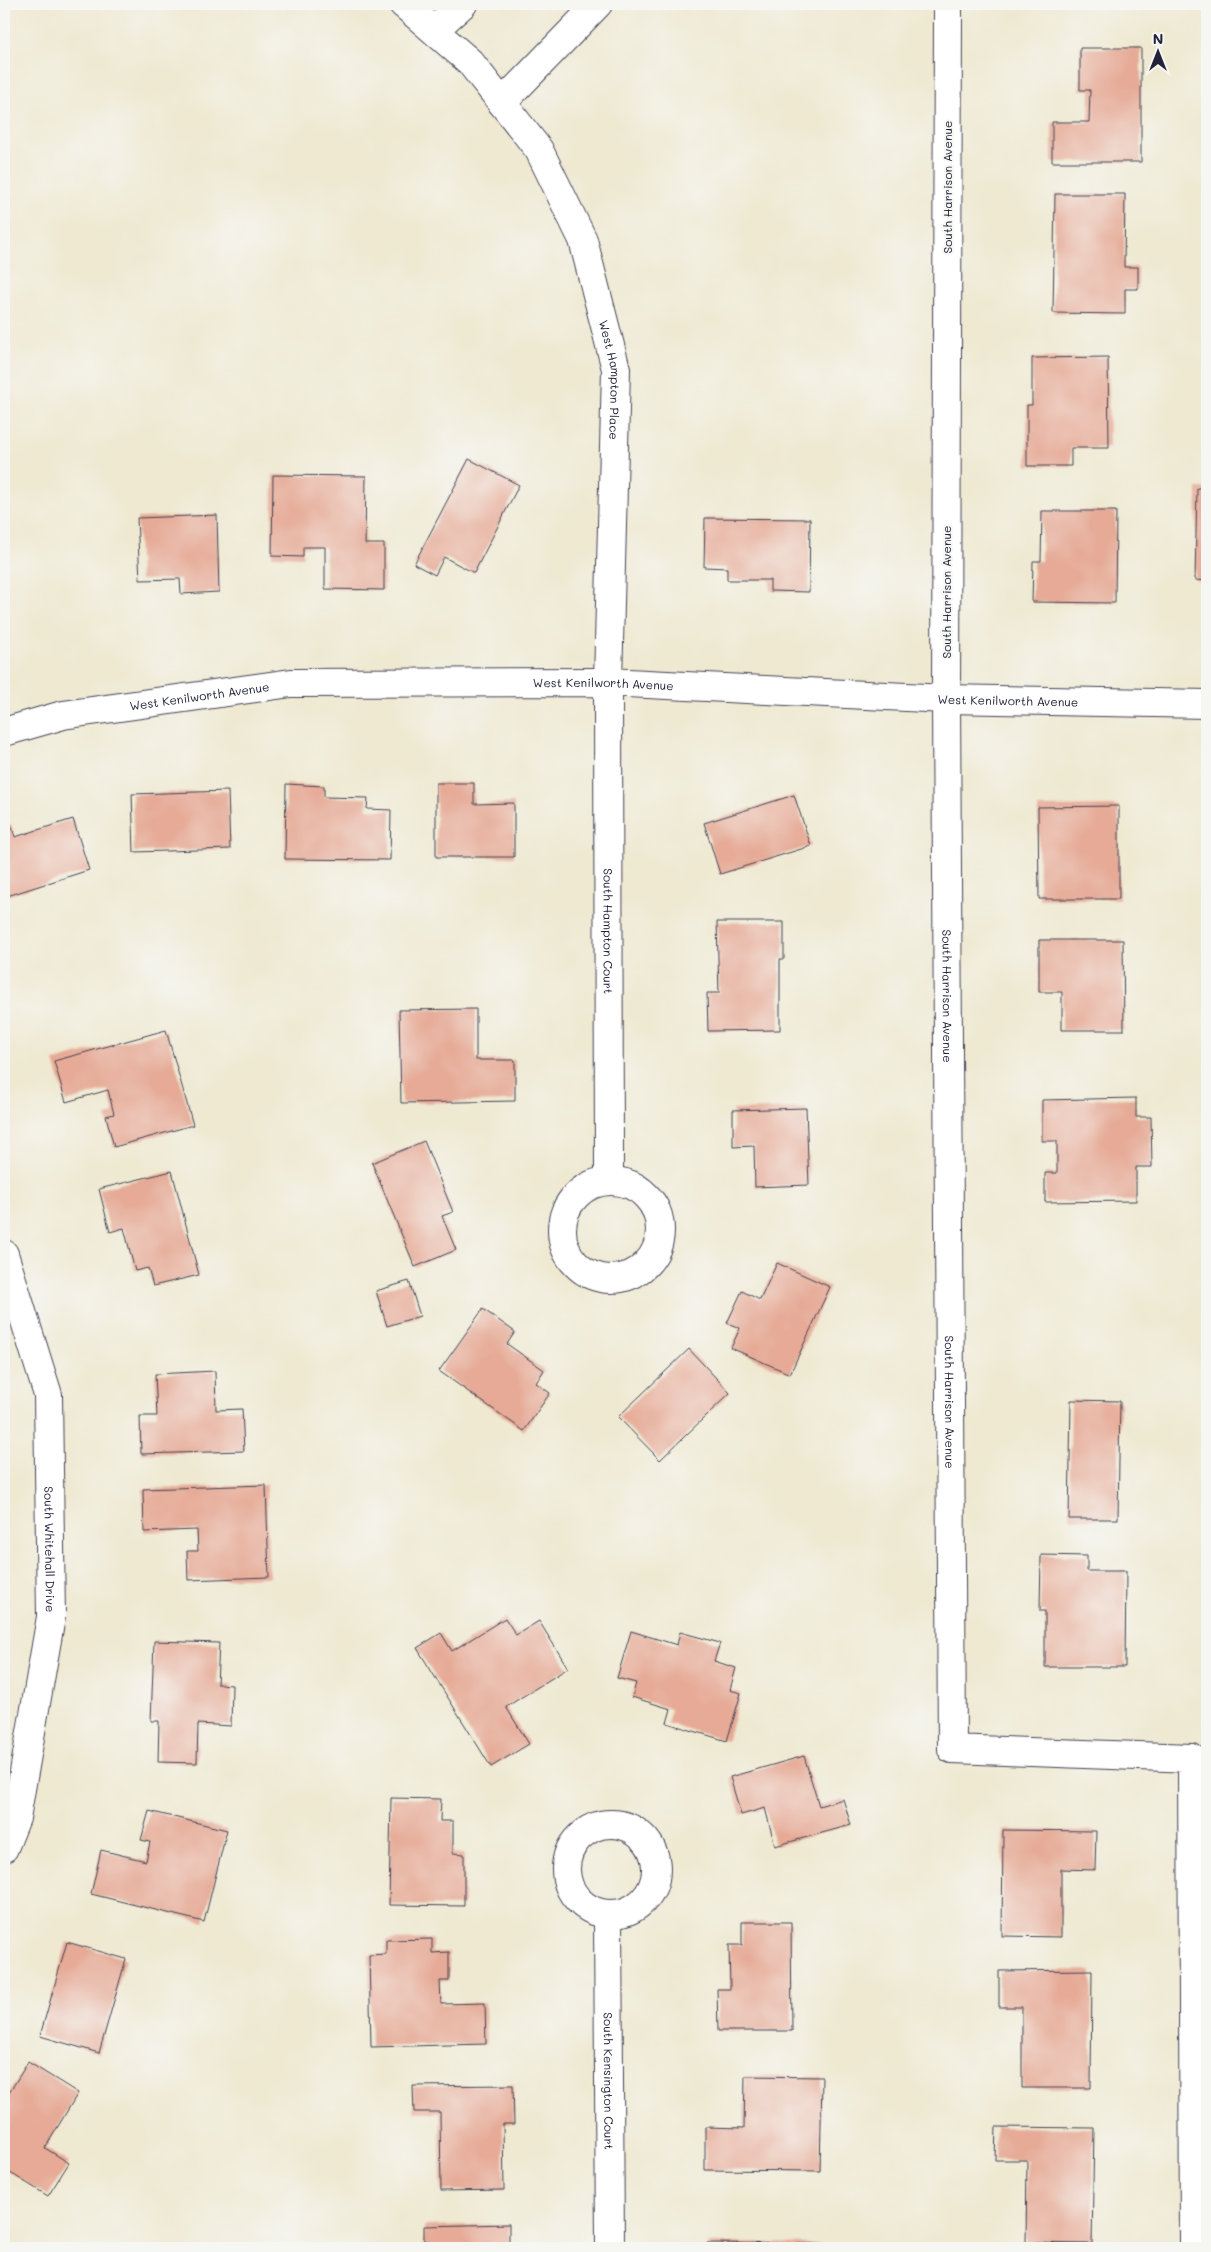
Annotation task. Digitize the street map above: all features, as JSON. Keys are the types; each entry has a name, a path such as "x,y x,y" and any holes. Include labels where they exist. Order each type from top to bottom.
{"street":[{"name":"West Hampton Place","path":"403,4 470,62 539,150 583,240 616,369 608,682"},
{"path":"434,30 463,4"},
{"path":"502,103 598,4"},
{"name":"South Harrison Avenue","path":"948,4 946,699 952,1749 1192,1758 1194,2248"},
{"name":"West Kenilworth Avenue","path":"4,732 63,715 292,683 608,682 946,699 1207,704"},
{"name":"South Hampton Court","path":"608,682 609,1181"},
{"name":"South Whitehall Drive","path":"4,1254 48,1395 51,1617 16,1818 4,1848"},
{"name":"South Kensington Court","path":"608,1915 610,2248"}],"building":[{"path":"1080,48 1141,48 1141,162 1052,162 1052,122 1089,122 1090,90 1080,90"},
{"path":"1055,194 1125,194 1124,267 1138,267 1138,289 1125,289 1125,314 1053,313"},
{"path":"1108,357 1109,448 1071,448 1071,466 1027,466 1027,405 1032,405 1032,358"},
{"path":"469,459 519,485 474,573 444,557 435,575 414,564"},
{"path":"273,475 366,476 365,544 384,544 384,590 325,589 325,547 303,547 303,557 272,556"},
{"path":"1197,488 1207,488 1207,581 1195,580"},
{"path":"1042,511 1116,511 1115,603 1032,602 1033,561 1041,561"},
{"path":"217,515 219,592 181,594 180,579 140,580 137,518"},
{"path":"705,518 810,519 809,592 770,591 770,580 727,580 727,568 704,567"},
{"path":"436,783 474,783 474,804 514,803 514,857 436,857"},
{"path":"286,784 324,786 324,797 368,798 367,809 391,810 390,860 285,859"},
{"path":"228,791 230,849 134,852 132,794"},
{"path":"794,795 811,846 720,874 704,823"},
{"path":"1119,806 1119,899 1039,899 1038,807"},
{"path":"73,819 89,870 4,897 4,826 11,824 15,837"},
{"path":"717,922 784,922 784,959 780,959 780,1030 708,1031 707,993 719,993"},
{"path":"1039,940 1123,940 1124,1030 1062,1030 1062,992 1039,992"},
{"path":"476,1009 476,1060 515,1060 515,1101 401,1103 399,1010"},
{"path":"166,1030 193,1125 114,1147 106,1116 114,1114 108,1090 66,1102 54,1061"},
{"path":"1136,1098 1136,1117 1151,1117 1152,1167 1136,1167 1136,1201 1045,1202 1045,1173 1057,1173 1057,1141 1042,1141 1042,1100"},
{"path":"806,1108 809,1185 755,1187 754,1146 733,1147 733,1110"},
{"path":"424,1141 453,1212 442,1216 456,1250 415,1267 372,1163"},
{"path":"172,1171 199,1275 153,1286 148,1268 135,1271 124,1228 110,1232 99,1189"},
{"path":"777,1263 830,1287 790,1374 731,1348 740,1328 727,1323 742,1291 760,1300"},
{"path":"409,1281 420,1316 387,1326 376,1291"},
{"path":"483,1309 515,1332 507,1344 544,1370 536,1383 550,1393 524,1431 439,1371"},
{"path":"689,1349 730,1393 660,1460 618,1417"},
{"path":"215,1371 216,1410 242,1409 244,1451 141,1454 140,1416 157,1416 155,1374"},
{"path":"1071,1400 1120,1401 1118,1519 1069,1519"},
{"path":"266,1485 269,1577 188,1580 187,1551 198,1551 197,1530 144,1532 143,1489"},
{"path":"1041,1555 1087,1556 1087,1571 1126,1571 1125,1667 1045,1667 1045,1611 1040,1611"},
{"path":"505,1618 516,1635 539,1621 568,1668 506,1707 529,1744 491,1767 417,1648 441,1633 452,1651"},
{"path":"631,1631 677,1645 680,1632 720,1643 714,1661 736,1668 730,1690 741,1693 727,1741 667,1723 671,1709 632,1697 636,1683 617,1678"},
{"path":"154,1641 219,1643 217,1684 232,1685 231,1726 198,1724 197,1763 158,1762 159,1721 151,1721"},
{"path":"804,1756 819,1806 843,1799 851,1825 775,1846 765,1808 741,1815 730,1777"},
{"path":"391,1798 441,1799 440,1821 453,1821 453,1853 464,1854 464,1906 389,1905"},
{"path":"149,1811 227,1830 204,1922 91,1894 101,1850 146,1861 150,1842 141,1840"},
{"path":"1003,1830 1096,1831 1095,1870 1061,1869 1061,1937 1002,1936"},
{"path":"742,1922 791,1922 792,2031 718,2031 717,1989 730,1989 729,1945 742,1945"},
{"path":"432,1939 432,1953 449,1952 449,1981 440,1981 441,2004 485,2003 486,2044 371,2047 369,1955 386,1954 386,1940"},
{"path":"67,1942 126,1959 99,2053 40,2036"},
{"path":"1092,1970 1091,2088 1022,2088 1022,2007 999,2007 999,1971"},
{"path":"28,2062 78,2093 45,2148 69,2163 48,2196 4,2169 4,2101"},
{"path":"745,2076 822,2077 820,2171 705,2170 705,2127 744,2128"},
{"path":"513,2085 514,2124 503,2124 504,2190 441,2191 440,2112 414,2112 413,2086"},
{"path":"996,2127 1094,2128 1092,2244 1026,2243 1027,2160 995,2160"},
{"path":"509,2224 509,2248 424,2248 424,2226"},
{"path":"707,2243 821,2244 821,2248 707,2248"}]}
